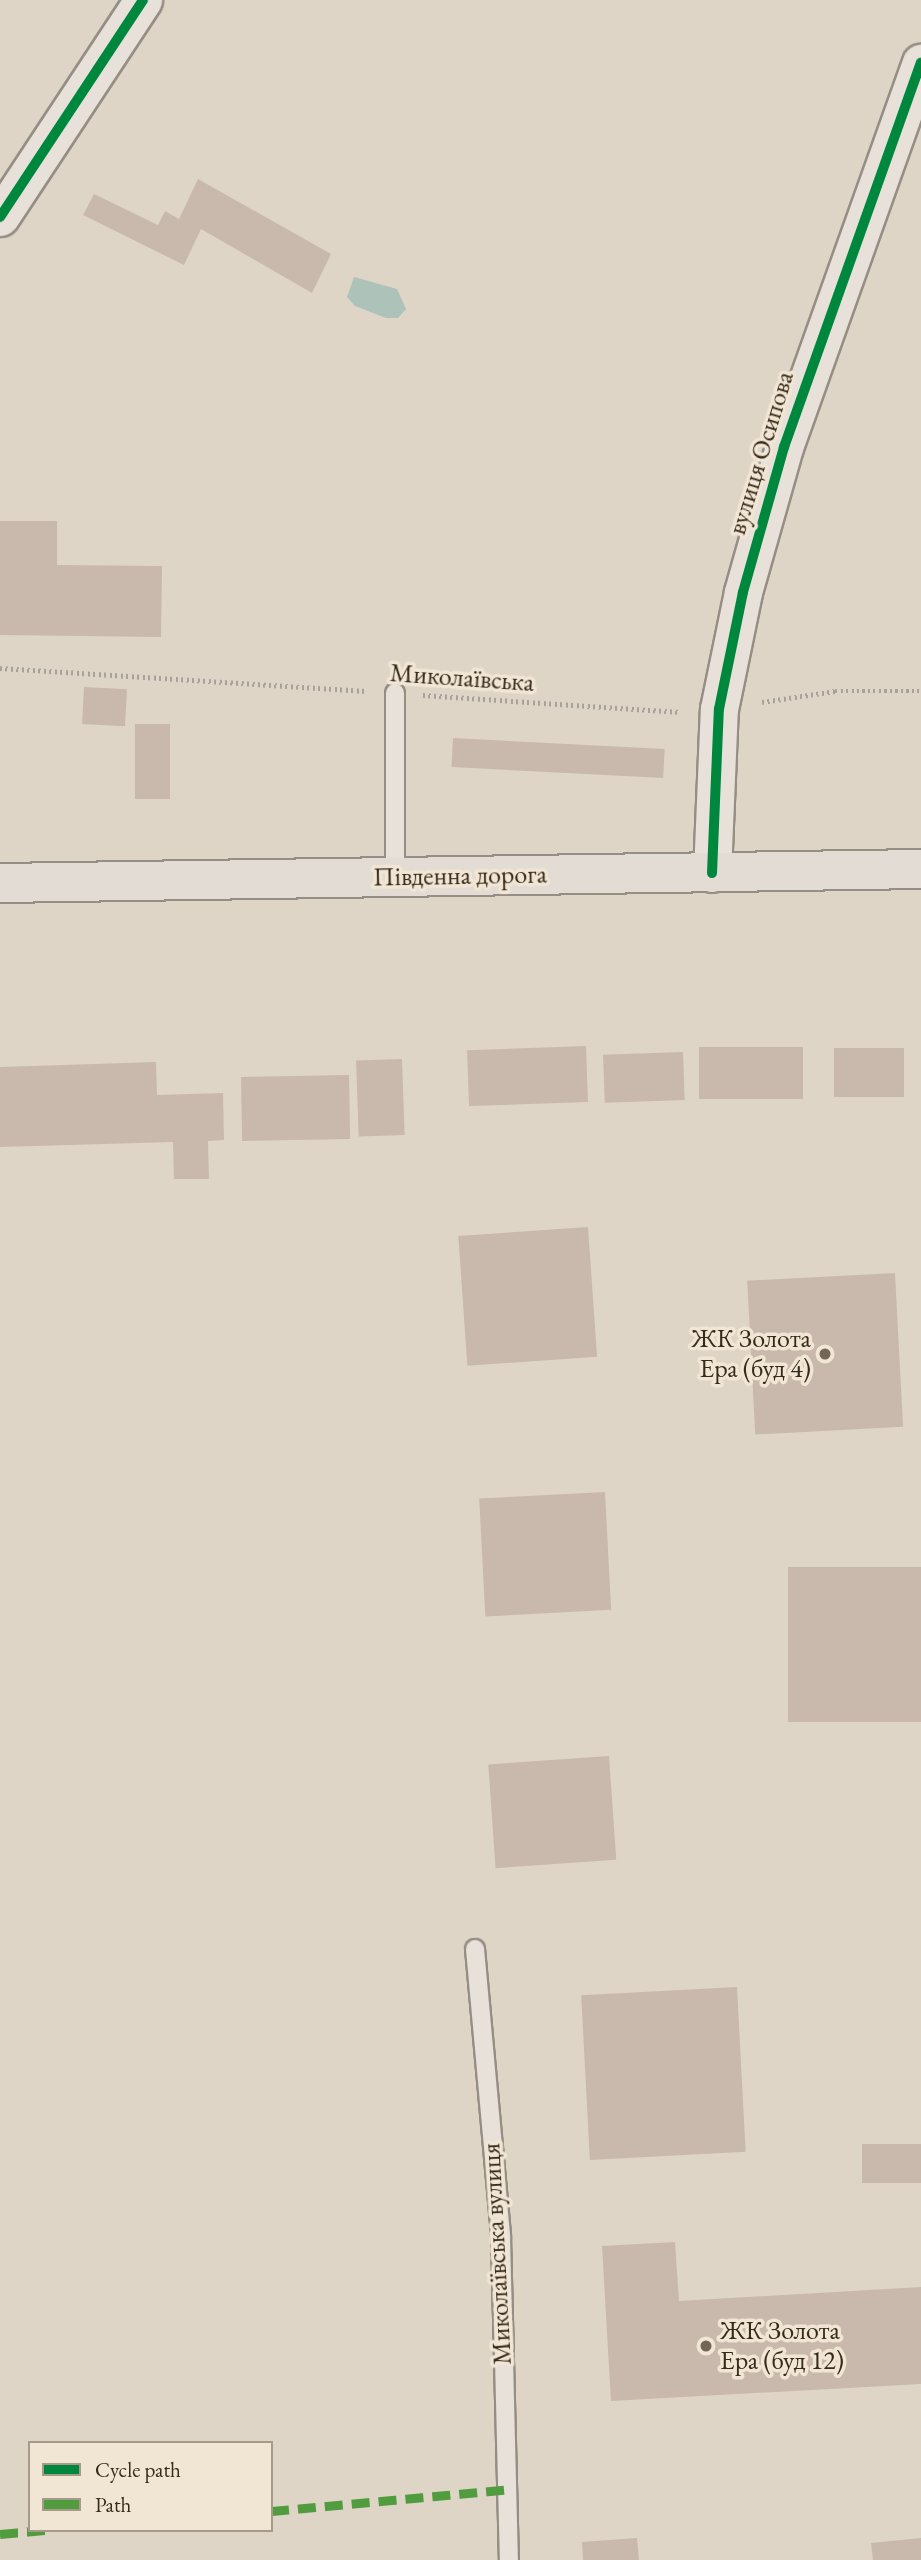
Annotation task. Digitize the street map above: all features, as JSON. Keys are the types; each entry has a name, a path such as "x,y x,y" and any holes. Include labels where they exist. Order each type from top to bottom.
{"highway":[{"name":"Південна дорога","path":"0,883 921,869"}],"street":[{"path":"0,217 143,0"},
{"name":"вулиця Осипова","path":"712,873 719,709 743,592 784,447 921,63"}],"lane":[{"path":"395,693 395,876"},
{"name":"Миколаївська вулиця","path":"475,1950 501,2237 509,2560"}],"shaded area":[{"path":"354,277 397,289 406,309 398,318 386,318 355,306 347,297"}],"building":[{"path":"198,179 331,254 312,293 201,229 184,265 83,215 94,194 158,225 165,211 179,219"},
{"path":"0,521 57,521 57,565 162,566 161,637 0,635"},
{"path":"84,687 127,689 125,726 82,724"},
{"path":"135,724 170,724 170,799 135,799"},
{"path":"453,738 665,749 663,778 451,767"},
{"path":"586,1046 588,1102 469,1106 467,1050"},
{"path":"699,1047 803,1047 803,1099 699,1099"},
{"path":"834,1048 904,1048 904,1097 834,1097"},
{"path":"683,1052 685,1100 605,1103 603,1055"},
{"path":"402,1059 405,1135 359,1137 356,1061"},
{"path":"156,1062 157,1095 223,1093 224,1140 208,1141 209,1179 174,1179 173,1142 0,1147 0,1067"},
{"path":"349,1075 350,1139 242,1141 241,1077"},
{"path":"588,1227 597,1357 467,1366 458,1236"},
{"name":"ЖК Золота Ера (буд 4)","path":"895,1273 903,1427 755,1435 747,1281"},
{"path":"605,1492 611,1610 485,1616 479,1499"},
{"path":"788,1567 921,1567 921,1722 788,1722"},
{"path":"609,1756 616,1860 496,1868 488,1764"},
{"path":"737,1987 746,2152 590,2160 581,1995"},
{"path":"862,2144 921,2144 921,2183 862,2183"},
{"name":"ЖК Золота Ера (буд 12)","path":"675,2242 679,2301 921,2287 921,2384 611,2401 602,2246"},
{"path":"637,2538 639,2560 583,2560 582,2542"},
{"path":"921,2538 921,2560 873,2560 871,2543"}],"marked path":[{"path":"273,2511 504,2490"},
{"path":"0,2534 28,2532"}],"cycle path":[{"path":"0,217 143,0"},
{"path":"712,873 719,709 743,592 784,447 921,63"}],"place":[{"name":"ЖК Золота Ера (буд 4)","path":"825,1354"},
{"name":"ЖК Золота Ера (буд 12)","path":"706,2346"}]}
